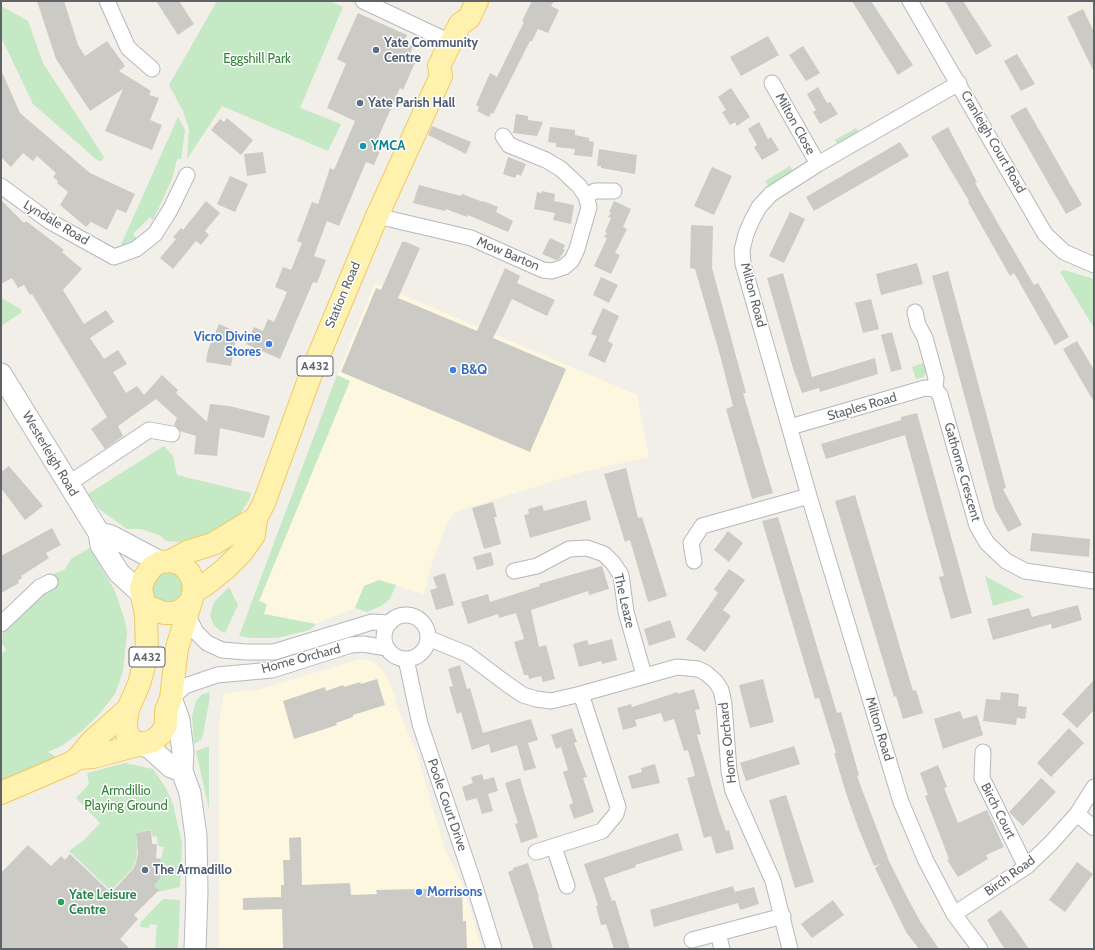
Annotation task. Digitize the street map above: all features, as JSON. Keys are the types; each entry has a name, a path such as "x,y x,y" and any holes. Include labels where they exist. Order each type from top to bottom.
{"main road":[{"name":"Station Road","path":"441,76 439,66 450,42 460,24 473,9"},
{"name":"Station Road","path":"191,603 205,585 242,552 254,535 256,518 264,502 327,335 377,216 441,76 450,70 470,29 473,9"},
{"name":"A432","path":"140,744 131,739 126,732 126,722 128,709 140,684 147,655 147,632 141,588 144,578 152,567 187,552 213,544 256,518"},
{"path":"166,561 181,564 189,572 193,581 191,603"},
{"name":"A432","path":"142,598 148,607 164,613 174,613 182,610 191,603"},
{"name":"A432","path":"78,758 93,757 153,741 161,734 166,725 166,710 172,698 177,648 191,603"},
{"name":"A432","path":"1,793 71,763 78,758 92,741 128,709"}],"street":[{"path":"107,1 128,48 152,69"},
{"path":"363,1 450,42"},
{"name":"Cranleigh Court Road","path":"910,1 1045,234 1064,252 1094,265"},
{"name":"Milton Close","path":"772,83 818,164"},
{"name":"Milton Road","path":"958,83 818,164 771,194 765,200 752,220 746,234 742,250 743,264 809,496 901,802 926,861 954,914 980,949"},
{"path":"503,136 509,145 546,160 561,169 579,186 586,196 595,191 614,191"},
{"name":"Lyndale Road","path":"1,186 49,221 114,257 136,249 155,234 170,210 187,175"},
{"name":"Mow Barton","path":"377,216 470,238 543,270 552,271 564,267 572,260 577,249 589,207 586,196"},
{"name":"Gathorne Crescent","path":"915,312 918,325 925,338 936,378 935,389 940,395 977,526 987,542 1006,561 1025,571 1094,581"},
{"name":"Westerleigh Road","path":"1,374 99,533 101,545 119,573 142,598"},
{"name":"Staples Road","path":"790,427 925,388 935,389"},
{"path":"68,484 149,430 172,434"},
{"path":"694,561 690,543 702,526 809,496"},
{"path":"99,533 111,536 166,561"},
{"name":"The Leaze","path":"514,571 537,566 569,549 587,548 604,554 613,563 621,576 626,612 644,675"},
{"path":"1,624 40,587 50,582"},
{"name":"Home Orchard","path":"191,603 196,632 207,643 222,650 274,652 372,622 390,623"},
{"path":"403,615 418,618 428,630 426,646 422,653 406,659 399,658 387,648 384,640 385,630 390,623 403,615"},
{"name":"Home Orchard","path":"428,638 467,654 523,695 536,699 551,700 581,694 644,675 677,667 686,666 698,668 706,673 716,682 721,690 724,704 729,771 733,791 773,881 783,916 790,949"},
{"name":"Home Orchard","path":"172,698 185,686 217,675 272,670 351,645 363,644 387,648"},
{"name":"Poole Court Drive","path":"406,659 420,724 474,884 494,949"},
{"path":"536,852 602,830 616,814 618,807 581,694"},
{"path":"172,698 179,720 183,752 182,771 190,793 196,836 197,892 195,949"},
{"path":"140,744 150,748 171,767 182,771"},
{"name":"Birch Court","path":"983,752 982,778 1026,867"},
{"name":"Birch Road","path":"954,914 1026,867 1051,843 1077,814 1094,787"},
{"path":"1077,814 1094,828"},
{"path":"554,847 567,886"},
{"path":"692,940 783,916"},
{"path":"718,933 722,949"}],"shaded area":[{"path":"375,283 637,395 649,457 582,472 455,512 445,528 430,569 424,595 379,580 364,586 355,608 316,624 264,614 259,601 350,381 337,375"},
{"path":"360,659 369,660 376,664 384,672 394,693 396,705 417,754 445,850 461,881 482,949 219,949 219,724 224,693 257,690"}],"green space":[{"name":"Eggshill Park","path":"217,1 330,1 343,7 300,108 341,124 328,151 222,106 187,159 189,129 183,111 169,85"},
{"path":"1,6 28,21 43,63 104,157 102,161 97,160 33,104 1,37"},
{"path":"178,117 185,130 181,159 177,159 172,179 153,220 150,217 133,234 137,239 120,247"},
{"path":"856,128 860,134 839,147 835,140"},
{"path":"790,166 794,172 769,188 765,181"},
{"path":"1064,270 1094,279 1094,328 1060,272"},
{"path":"1,298 21,309 21,313 1,326"},
{"path":"926,362 926,372 924,377 916,379 912,367"},
{"path":"337,375 350,381 259,601 267,604 264,614 316,624 310,630 277,638 251,638 239,636"},
{"path":"164,446 173,456 177,475 251,493 249,500 240,514 227,525 205,535 178,542 166,541 161,536 141,529 127,529 99,509 88,494"},
{"path":"90,548 115,591 125,621 127,633 123,671 115,694 101,712 83,730 63,745 48,752 58,758 1,784 1,655 6,650 2,643 3,631 47,591 57,586 52,575 65,569 72,558"},
{"path":"164,572 170,572 180,579 183,588 182,594 176,601 170,604 164,604 154,597 151,591 151,585 158,575"},
{"path":"985,576 1024,597 993,606"},
{"path":"379,580 396,585 390,599 381,606 367,612 355,608 364,586"},
{"path":"229,587 238,605 225,633 214,625 210,616 214,602"},
{"path":"209,692 210,697 203,735 201,740 194,744 192,717 196,701 201,695"},
{"path":"209,746 209,809 196,751"},
{"name":"Armdillio Playing Ground","path":"125,763 153,769 166,788 173,804 182,843 180,887 152,893 164,847 158,846 157,836 153,837 151,829 136,833 136,861 132,869 111,891 69,851 84,840 100,823 76,798 89,784 87,773"},
{"path":"163,899 180,900 178,949 155,949 157,925 150,924 149,928 140,927 141,922"}],"building":[{"path":"37,1 64,1 78,45 85,56 107,41 125,66 119,71 151,91 149,95 159,98 150,120 162,125 152,150 105,131 123,89 90,111 56,59"},
{"path":"156,1 179,1 194,24 178,35"},
{"path":"532,1 554,1 551,6 559,10 548,33 538,29 532,41 530,41 493,114 491,113 489,117 477,111 479,107 476,105 490,73 497,77 524,22 522,21"},
{"path":"852,1 871,1 913,65 898,75"},
{"path":"945,1 963,1 992,46 976,55"},
{"path":"1083,9 1094,32 1094,72 1067,17"},
{"path":"358,13 407,35 404,42 413,46 410,54 417,58 403,90 400,88 378,138 384,141 374,165 366,162 339,226 327,221 314,256 326,260 317,283 313,282 280,359 246,344 254,327 263,331 268,319 274,322 287,292 275,287 283,267 291,270 302,243 297,241 312,202 318,204 330,168 334,170 355,121 327,108 346,64 337,59"},
{"path":"768,36 779,55 741,76 730,57"},
{"path":"803,46 820,73 806,81 789,55"},
{"path":"1017,54 1035,84 1021,91 1004,61"},
{"path":"1,70 20,113 90,173 135,194 126,213 117,209 107,230 91,222 86,227 60,205 68,192 57,183 58,181 53,177 56,173 37,156 33,161 23,153 11,167 1,157"},
{"path":"818,87 827,103 830,102 838,114 820,124 813,112 816,110 807,94"},
{"path":"731,88 750,117 737,126 735,122 730,125 722,112 726,110 718,97"},
{"path":"1026,107 1082,205 1066,214 1010,116"},
{"path":"516,114 528,116 528,120 543,122 537,136 513,133"},
{"path":"227,118 253,140 241,155 211,130 220,119 224,122"},
{"path":"759,122 768,139 771,137 779,150 762,160 754,147 757,145 748,129"},
{"path":"432,126 471,142 466,154 428,135"},
{"path":"550,127 575,130 575,135 589,138 589,141 594,142 592,157 574,155 575,149 556,147 556,143 548,142"},
{"path":"948,127 977,182 975,183 1000,227 1034,285 1038,283 1069,337 1055,345 1014,273 1010,276 968,202 969,201 931,137"},
{"path":"900,142 909,156 814,211 806,197"},
{"path":"599,149 637,155 635,174 597,166"},
{"path":"263,152 266,173 247,176 244,154"},
{"path":"508,157 526,164 521,176 517,174 515,178 503,174"},
{"path":"712,167 732,176 714,215 694,206"},
{"path":"230,176 248,184 235,212 217,204"},
{"path":"419,185 461,196 462,194 483,201 498,207 496,212 513,221 508,232 468,215 467,217 446,209 445,211 413,203"},
{"path":"542,191 555,194 554,201 574,205 571,224 553,220 555,213 534,209 537,192 542,193"},
{"path":"1,200 24,223 26,221 64,250 62,252 82,269 63,290 84,324 106,310 114,322 90,338 104,359 118,350 127,364 113,372 126,393 137,386 144,395 162,375 178,390 176,393 207,422 210,404 229,406 270,416 264,438 220,428 217,456 194,454 196,436 180,431 174,425 177,418 156,399 118,426 123,436 105,449 91,429 107,417 32,294 30,295 24,285 18,288 12,278 1,284"},
{"path":"206,201 220,213 205,231 209,235 201,245 196,241 173,269 160,258 176,239 173,237 181,228 183,230"},
{"path":"614,201 631,209 623,227 627,229 615,253 620,255 611,274 594,266 607,238 604,237 607,233 605,232 611,218 608,217 611,213 609,212"},
{"path":"790,212 805,219 784,263 769,256"},
{"path":"691,225 713,226 712,268 746,393 743,393 773,493 752,499 726,409 733,406 720,355 695,269 690,268"},
{"path":"550,238 565,245 563,249 565,250 559,259 556,260 542,254"},
{"name":"B&Q","path":"402,242 406,242 420,248 398,298 477,331 505,268 520,276 517,283 555,300 547,316 512,299 493,338 566,369 530,452 341,372 376,288 381,290"},
{"path":"917,263 923,284 881,295 876,274"},
{"path":"948,271 1006,488 1003,489 1022,525 1008,532 995,509 932,276"},
{"path":"783,273 812,377 875,358 878,374 820,392 819,388 802,393 793,368 767,278"},
{"path":"601,277 618,285 609,303 593,295"},
{"path":"871,299 879,329 863,333 855,303"},
{"path":"603,308 619,316 608,341 613,344 605,363 588,355 597,336 591,334"},
{"path":"219,324 237,332 231,366 206,362 208,350"},
{"path":"892,332 902,369 891,372 881,335"},
{"path":"1077,341 1094,370 1094,402 1063,349"},
{"path":"917,413 972,613 951,619 939,577 944,576 905,435 826,459 821,444 901,420 901,417"},
{"path":"9,466 43,506 25,520 1,488 1,472"},
{"path":"626,468 638,518 642,517 667,596 648,602 630,540 625,542 604,474"},
{"path":"855,495 913,691 916,690 923,713 903,719 896,696 894,697 835,501"},
{"path":"586,500 591,520 530,538 524,515 529,514 528,509 542,505 544,511"},
{"path":"493,502 497,517 494,517 501,544 484,549 472,508"},
{"path":"778,517 837,713 841,712 859,775 857,776 889,861 920,921 939,949 919,949 906,932 875,868 880,864 874,866 858,827 846,793 834,753 836,753 819,698 815,699 762,521"},
{"path":"52,528 61,545 46,553 49,558 21,576 22,578 18,581 19,583 1,593 1,556"},
{"path":"728,531 743,543 729,562 714,550"},
{"path":"1032,533 1090,539 1089,557 1030,551"},
{"path":"491,552 494,565 477,570 473,557"},
{"path":"602,566 609,589 589,595 588,591 531,610 539,647 546,645 555,679 543,682 541,676 529,679 528,675 524,675 514,642 524,639 516,613 499,618 498,614 468,624 461,602 488,594 490,602 540,586 539,584"},
{"path":"729,569 745,580 723,610 731,616 705,652 686,639 718,593 714,589"},
{"path":"445,573 454,605 436,610 430,590 437,588 433,577"},
{"path":"1078,605 1082,620 1052,629 1051,624 993,640 987,619 1029,608 1032,617"},
{"path":"670,620 676,637 649,646 644,629"},
{"path":"612,639 617,660 602,664 601,661 579,667 573,644 587,640 589,645"},
{"path":"460,665 467,689 470,688 483,733 531,719 538,740 528,743 536,768 524,771 517,745 491,753 489,744 472,750 461,712 457,714 449,687 453,686 448,669"},
{"path":"377,679 385,705 353,715 353,717 336,723 337,725 294,739 283,701 325,687 326,691 343,685 344,687 360,682 361,684"},
{"path":"763,679 774,722 750,728 739,685"},
{"path":"1094,680 1094,710 1077,728 1062,714"},
{"path":"694,689 700,709 695,710 701,734 697,735 718,808 726,831 729,830 734,849 716,854 711,836 704,838 687,778 695,776 688,750 684,751 674,719 664,722 661,713 635,720 637,726 623,730 617,708 631,704 632,707 678,692 678,694"},
{"path":"1001,692 1019,694 1018,706 1027,707 1025,719 1017,718 1016,725 983,721 986,699 1000,700"},
{"path":"960,711 963,719 977,715 983,735 943,749 934,719"},
{"path":"572,728 577,742 574,743 587,777 583,778 594,812 574,819 569,805 573,803 563,772 568,770 561,747 556,749 551,735"},
{"path":"1069,728 1084,743 1051,777 1037,763"},
{"path":"794,746 800,764 746,781 740,763"},
{"path":"655,764 660,783 632,789 628,776 642,772 641,768"},
{"path":"938,765 947,787 944,788 958,823 987,810 1004,847 986,855 988,859 958,877 947,860 949,859 925,796 928,795 920,773"},
{"path":"482,774 484,780 494,777 498,791 488,794 493,811 482,814 477,798 466,801 462,787 473,783 471,777"},
{"path":"520,778 538,837 521,843 515,824 518,823 505,783"},
{"path":"1041,778 1056,792 1023,826 1009,812"},
{"path":"786,795 814,882 795,888 769,800"},
{"name":"Yate Leisure Centre","path":"151,830 152,844 157,844 156,858 161,859 158,871 163,874 154,886 159,890 134,915 138,919 120,939 130,949 1,949 1,873 28,845 51,866 61,856 65,860 70,854 111,893 133,869 136,863 138,853 136,833"},
{"path":"678,833 683,850 635,865 636,867 604,878 612,901 615,900 630,949 614,949 606,924 601,925 596,906 598,905 584,864"},
{"name":"Morrisons","path":"301,837 302,885 350,883 351,895 377,894 376,890 462,888 463,921 466,921 467,949 283,949 282,909 243,910 243,898 281,897 281,885 284,885 283,860 290,860 289,838"},
{"path":"1077,862 1093,874 1065,912 1049,900"},
{"path":"528,863 553,949 534,949 508,872 513,870 513,868"},
{"path":"733,886 737,900 735,892 754,887 759,904 740,910 738,903 654,927 650,910"},
{"path":"833,900 844,915 812,938 801,924"},
{"path":"1001,910 1029,949 1005,949 987,920"}],"place":[{"name":"Yate Community Centre","path":"376,50"},
{"name":"Yate Parish Hall","path":"360,103"},
{"name":"YMCA","path":"363,146"},
{"name":"Vicro Divine Stores","path":"269,344"},
{"name":"B&Q","path":"453,370"},
{"name":"The Armadillo","path":"145,870"},
{"name":"Morrisons","path":"419,892"},
{"name":"Yate Leisure Centre","path":"61,902"}]}
